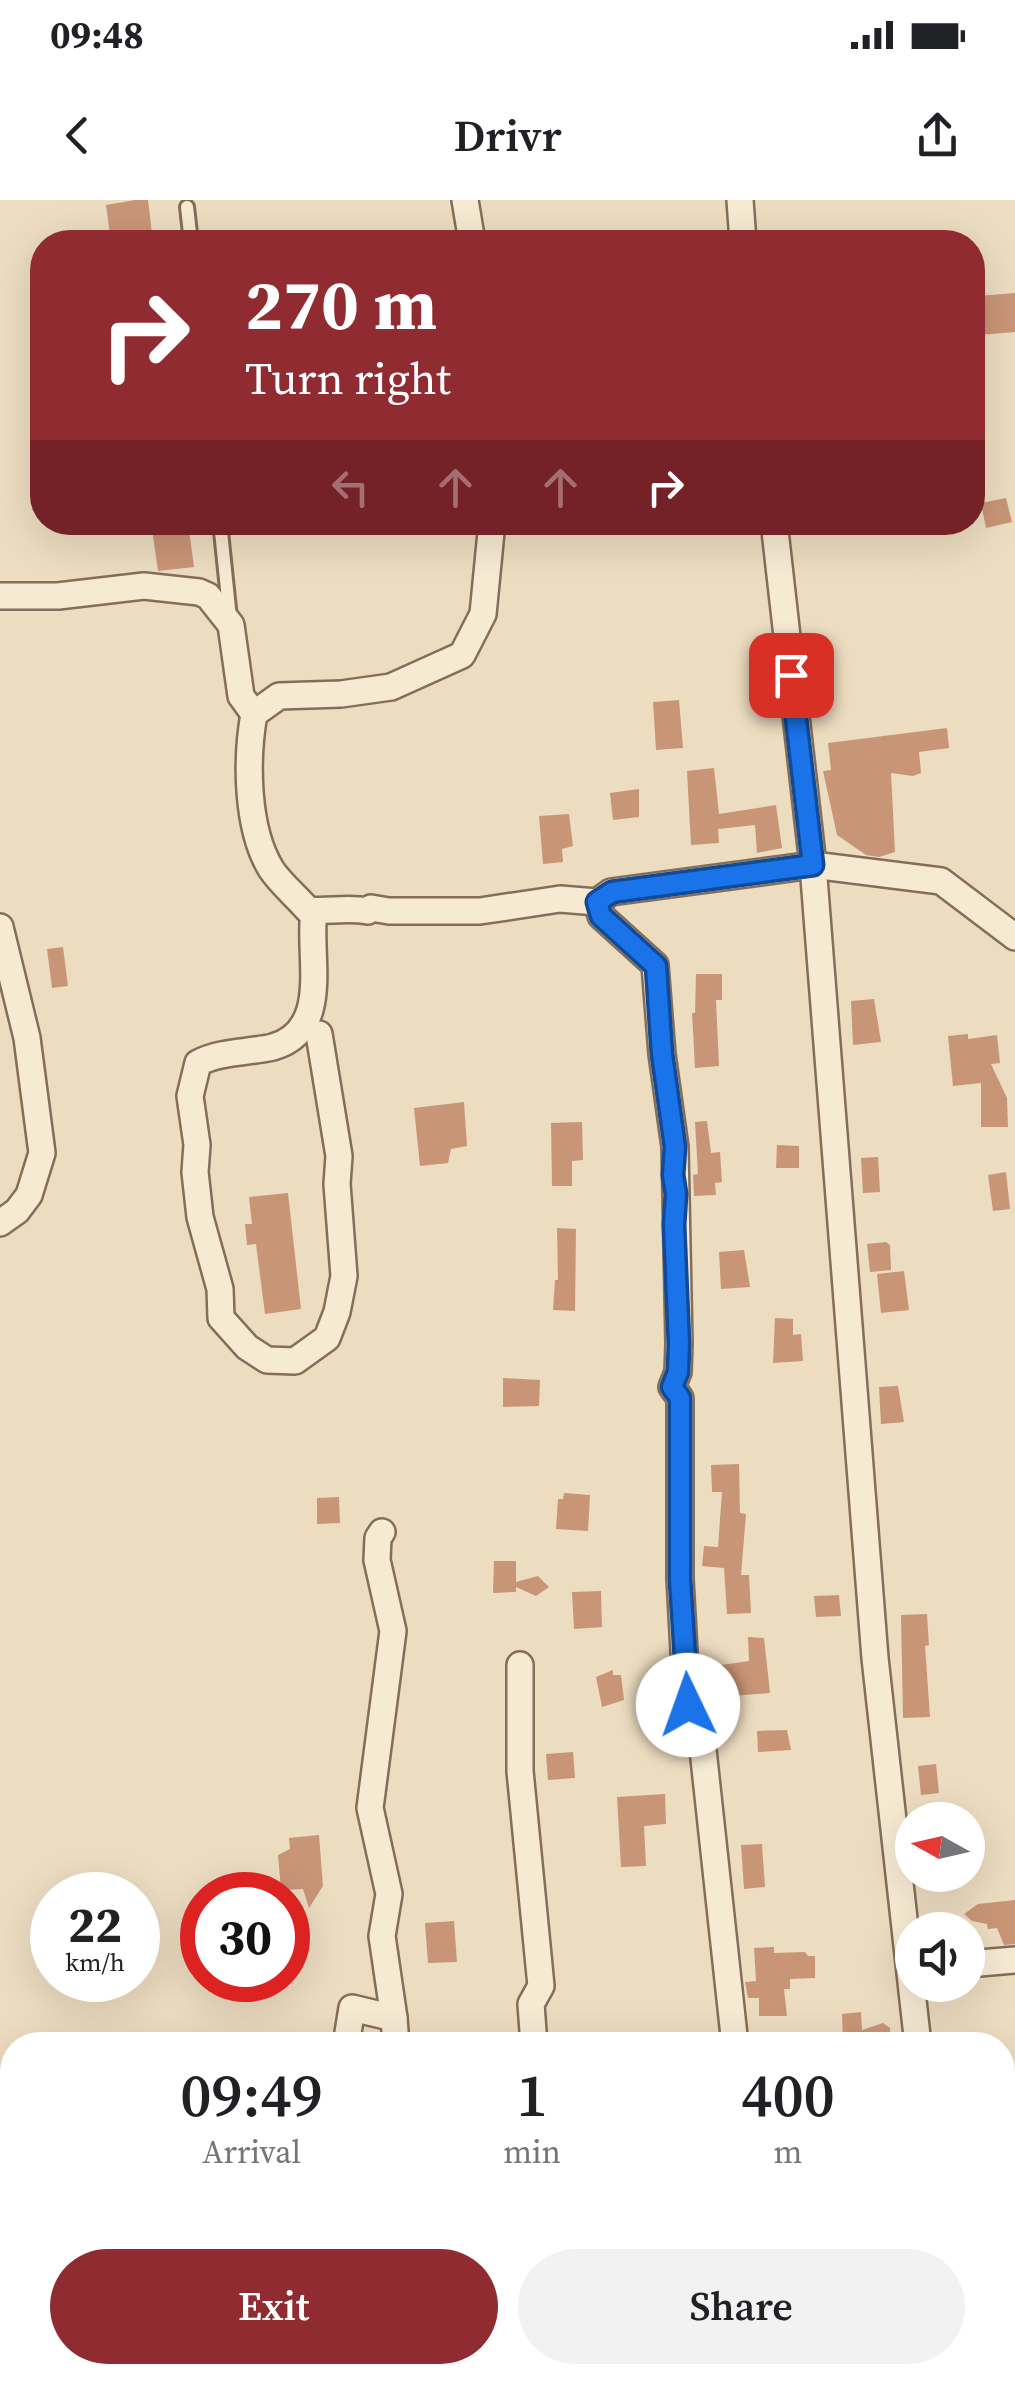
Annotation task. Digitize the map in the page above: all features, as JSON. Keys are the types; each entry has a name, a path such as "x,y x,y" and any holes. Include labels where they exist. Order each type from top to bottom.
{"street":[{"path":"466,200 470,230"},
{"path":"740,200 742,230"},
{"path":"254,714 279,696 391,687 462,655 484,614 491,535"},
{"path":"775,535 813,865 876,1658 905,1912"},
{"path":"0,596 58,596 144,586 168,590 172,587 208,596 231,625 241,696 254,714 248,769 258,836 271,870 308,910 346,907 368,911 480,911 560,900 597,902 612,892 813,865 941,881 1015,938"},
{"path":"597,902 601,916 656,966 662,1054 675,1147 679,1344 678,1372 672,1387 680,1398 680,1579 688,1705 700,1722 734,2032"},
{"path":"314,911 311,929 315,980 304,1025 283,1044 237,1054 215,1054 198,1064 190,1096 200,1217 220,1289 221,1318 248,1347 267,1360 285,1362 309,1354 327,1338 338,1312 344,1276 337,1184 339,1156 319,1034"},
{"path":"0,927 27,1038 42,1153 29,1195 0,1224"},
{"path":"382,1532 378,1538 378,1560 393,1631 370,1808 389,1894 382,1936 395,2032"},
{"path":"520,1665 520,1771 541,1986 531,2004 533,2032"},
{"path":"985,1963 1015,1960"},
{"path":"914,2002 917,2032"},
{"path":"348,2032 352,2008 394,2018"}],"lane":[{"path":"187,208 190,230"},
{"path":"221,535 231,625"}],"building":[{"path":"148,200 152,230 109,230 106,205"},
{"path":"1015,293 1015,332 985,335 985,295"},
{"path":"1006,498 1012,522 986,528 985,502"},
{"path":"153,535 190,535 194,567 158,571"},
{"path":"679,700 683,748 656,750 653,702"},
{"path":"947,728 949,748 919,752 921,773 891,773 895,852 879,857 866,855 837,835 823,771 831,770 828,743"},
{"path":"714,768 719,814 776,805 782,848 757,853 755,825 718,829 719,843 691,845 687,771"},
{"path":"639,789 639,817 613,820 610,793"},
{"path":"569,814 573,846 562,849 563,862 543,864 539,816"},
{"path":"63,947 68,986 52,988 47,949"},
{"path":"696,974 722,974 722,1000 716,1000 719,1066 695,1068 692,1013"},
{"path":"874,999 881,1042 853,1045 851,1001"},
{"path":"968,1034 968,1039 997,1035 1000,1063 991,1064 1007,1098 1008,1127 981,1127 981,1083 953,1086 948,1036"},
{"path":"464,1102 467,1146 451,1149 448,1163 420,1166 414,1108"},
{"path":"707,1121 711,1153 720,1152 722,1182 715,1183 716,1195 694,1196 693,1175 698,1174 695,1122"},
{"path":"582,1122 583,1160 572,1161 572,1186 552,1186 551,1123"},
{"path":"777,1145 799,1146 799,1168 776,1168"},
{"path":"878,1157 880,1192 863,1193 861,1158"},
{"path":"1006,1172 1010,1209 993,1211 988,1175"},
{"path":"288,1193 301,1309 265,1314 256,1244 247,1245 245,1224 252,1224 249,1197"},
{"path":"557,1228 576,1229 575,1311 553,1310 558,1280"},
{"path":"867,1244 890,1245 891,1270 870,1272"},
{"path":"744,1250 750,1287 721,1289 719,1252"},
{"path":"904,1271 909,1310 881,1313 877,1274"},
{"path":"775,1318 793,1319 793,1335 801,1334 803,1361 773,1363"},
{"path":"503,1378 540,1380 539,1406 503,1407"},
{"path":"898,1386 904,1422 881,1424 879,1387"},
{"path":"739,1464 740,1513 746,1514 741,1575 749,1575 751,1613 727,1614 724,1568 702,1566 704,1546 718,1547 722,1492 712,1492 711,1465"},
{"path":"564,1493 590,1495 588,1531 556,1529 558,1499 563,1499"},
{"path":"339,1497 340,1523 317,1524 317,1498"},
{"path":"494,1561 516,1561 516,1582 538,1576 549,1587 536,1596 516,1587 516,1592 493,1593"},
{"path":"601,1591 602,1627 574,1629 572,1592"},
{"path":"839,1595 841,1616 816,1617 814,1596"},
{"path":"927,1614 930,1717 903,1718 901,1615"},
{"path":"748,1637 764,1638 770,1693 704,1698 701,1668 749,1661"},
{"path":"613,1670 613,1675 621,1675 624,1700 602,1707 596,1677"},
{"path":"787,1730 791,1750 758,1752 757,1731"},
{"path":"573,1752 575,1778 548,1780 546,1754"},
{"path":"936,1764 939,1793 921,1795 918,1766"},
{"path":"665,1794 666,1824 644,1826 646,1866 621,1867 617,1797"},
{"path":"319,1835 323,1886 310,1906 310,1872 279,1872 278,1855 290,1849 289,1838"},
{"path":"762,1844 765,1887 744,1889 741,1845"},
{"path":"1015,1900 1015,1944 1004,1945 997,1928 988,1929 985,1912 967,1912 978,1904"},
{"path":"454,1921 457,1962 428,1963 425,1923"},
{"path":"774,1947 774,1953 805,1952 815,1956 815,1978 790,1979 790,1989 784,1989 787,2016 759,2016 759,1998 748,1998 745,1982 756,1981 754,1948"},
{"path":"861,2012 862,2030 883,2023 890,2032 843,2032 842,2014"}],"route":[{"path":"688,1705 680,1579 680,1398 672,1387 678,1372 679,1344 675,1147 662,1054 656,966 601,916 597,902 612,892 813,865 791,675"}]}
